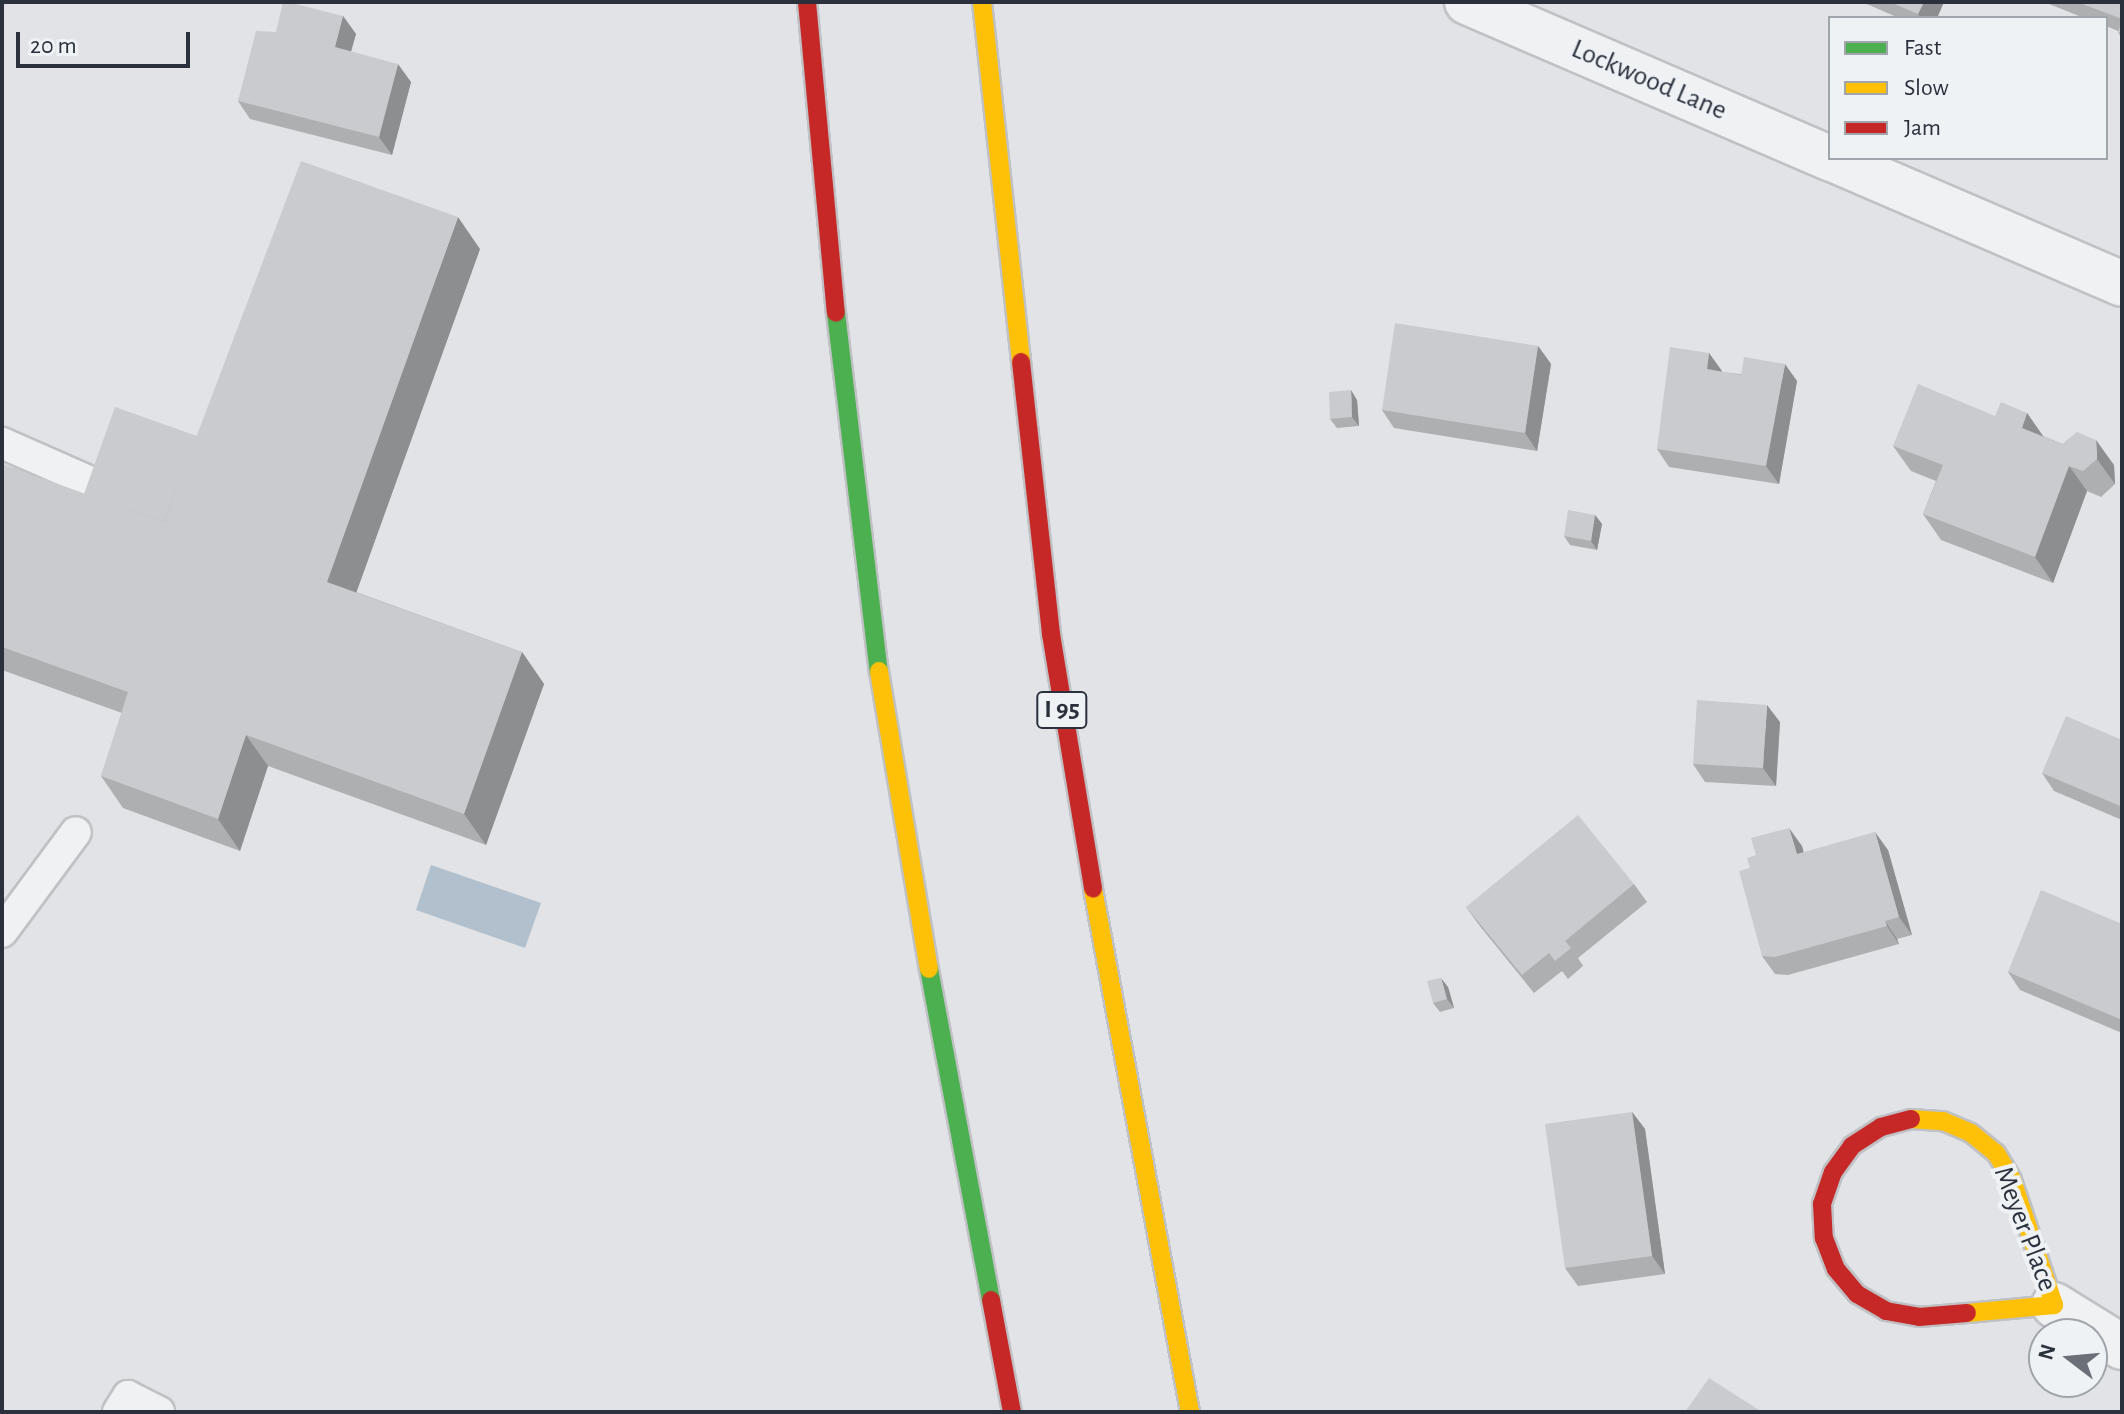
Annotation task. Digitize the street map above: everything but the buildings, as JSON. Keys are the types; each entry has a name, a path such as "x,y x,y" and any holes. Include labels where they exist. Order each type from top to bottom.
{"main road":[{"path":"807,2 846,426 874,638 906,845 1012,1412"},
{"name":"I 95","path":"982,2 1051,634 1119,1049 1190,1412"},
{"name":"Meyer Place","path":"1911,1119 1943,1121 1971,1133 1996,1153 2012,1180 2054,1305 1951,1317 1919,1317 1876,1305 1857,1294 1836,1269 1824,1238 1822,1204 1833,1172 1852,1146 1881,1127 1911,1119"}],"street":[{"name":"Lockwood Lane","path":"1467,2 1561,21 1828,157"},
{"name":"Lockwood Lane","path":"1835,160 2122,284"},
{"name":"Meyer Place","path":"2054,1305 2122,1347"}],"lane":[{"path":"2,443 104,488"},
{"path":"2,932 76,832"},
{"path":"118,1412 128,1396 159,1412"}],"water":[{"path":"431,865 541,903 525,948 416,910"}],"traffic: fast":[{"path":"836,313 879,671"},
{"path":"929,969 991,1300"}],"traffic: slow":[{"path":"982,2 1021,362"},
{"path":"879,671 929,969"},
{"path":"1093,889 1190,1412"},
{"path":"1911,1119 1943,1121 1971,1133 1996,1153 2012,1180 2054,1305 1967,1313"}],"traffic: jam":[{"path":"807,2 836,313"},
{"path":"1021,362 1051,634 1093,889"},
{"path":"1911,1119 1881,1127 1852,1146 1833,1172 1822,1204 1824,1238 1836,1269 1857,1294 1886,1311 1919,1317 1967,1313"},
{"path":"991,1300 1012,1412"}]}
